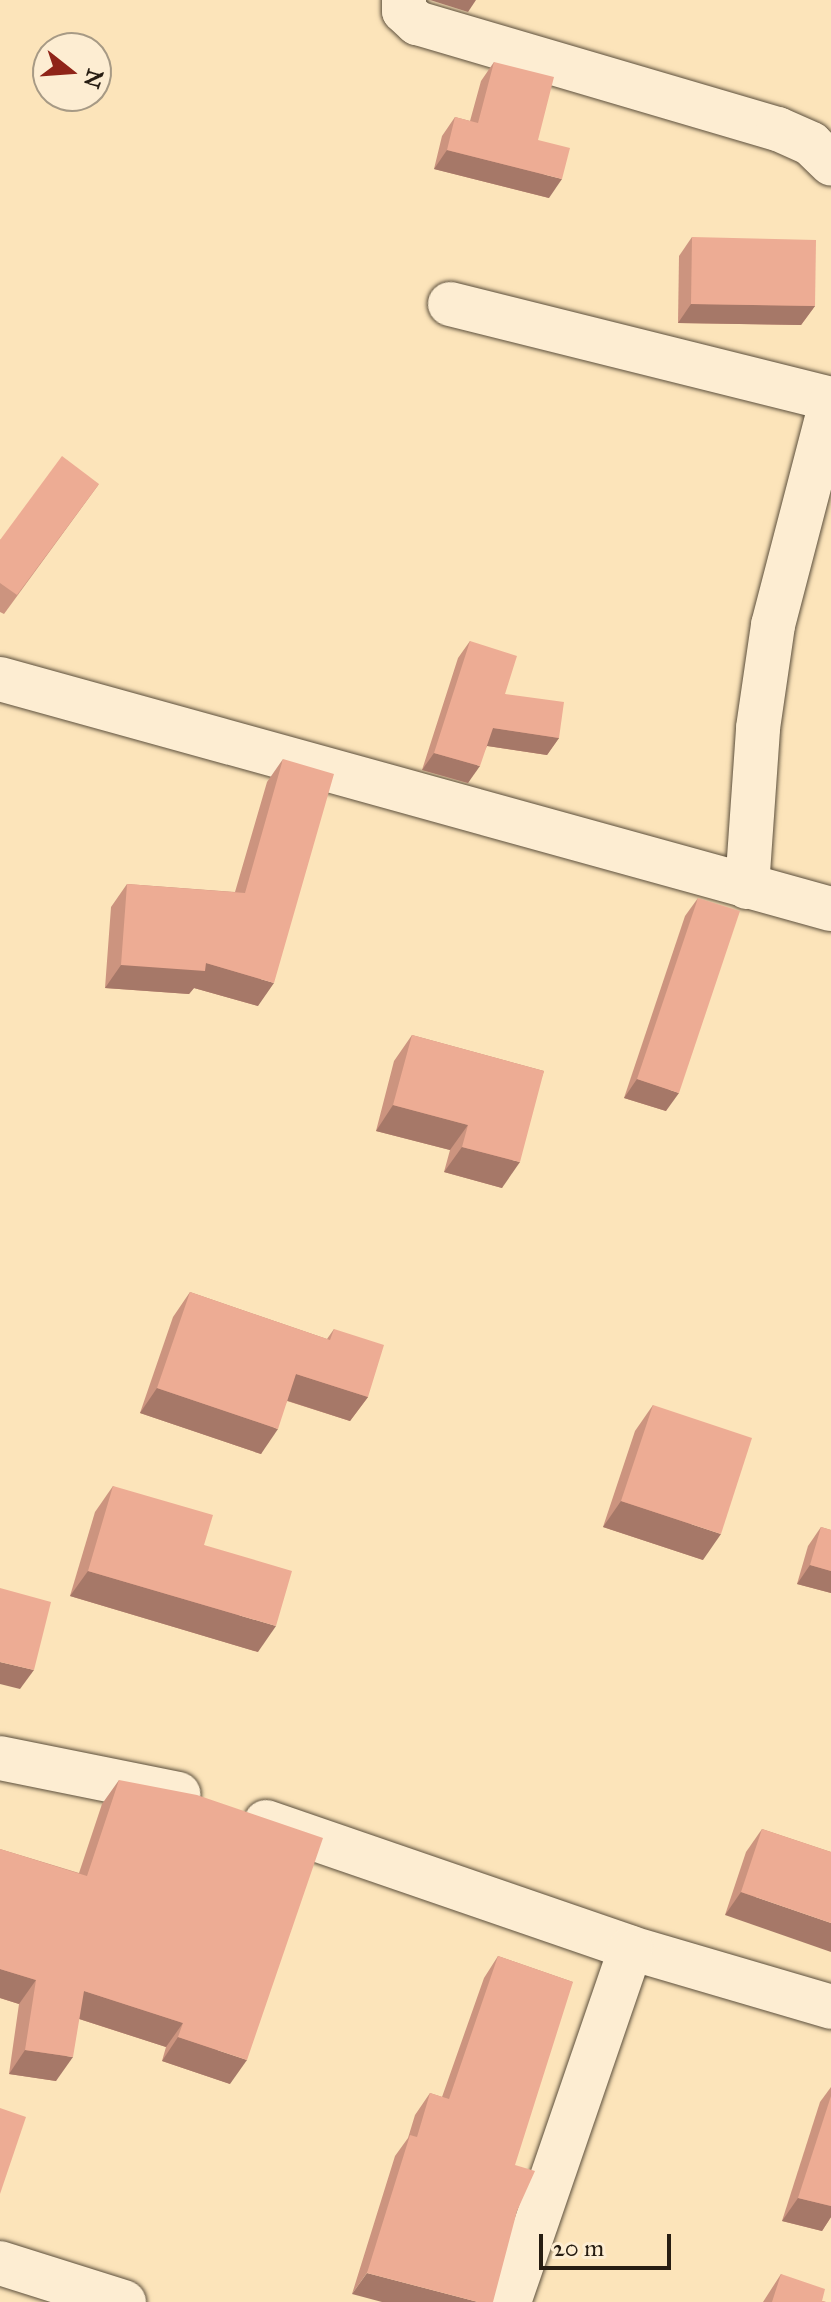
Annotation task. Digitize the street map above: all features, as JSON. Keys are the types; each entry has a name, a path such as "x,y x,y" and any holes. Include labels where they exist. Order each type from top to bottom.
{"street":[{"path":"404,0 404,11 417,23 778,129 811,144 831,163"},
{"path":"450,304 831,401 773,625 758,728 747,887"},
{"path":"0,679 831,909"},
{"path":"0,1758 225,1808 631,1948 831,2007"},
{"path":"509,2302 631,1948"},
{"path":"0,2263 124,2302"}],"building":[{"path":"494,62 554,77 538,140 570,148 562,179 447,150 455,117 478,123"},
{"path":"692,237 816,240 815,306 691,304"},
{"path":"62,456 99,484 17,595 0,583 0,540"},
{"path":"470,641 517,656 505,694 564,702 559,738 493,728 480,766 434,753"},
{"path":"283,759 334,774 274,983 206,963 205,971 121,965 127,884 245,893"},
{"path":"698,898 740,911 679,1093 637,1079"},
{"path":"412,1035 544,1071 520,1162 462,1147 468,1125 393,1105"},
{"path":"190,1292 330,1340 334,1329 384,1345 368,1397 296,1374 278,1429 157,1388"},
{"path":"653,1405 752,1438 721,1534 621,1501"},
{"path":"113,1486 213,1515 204,1545 292,1571 276,1626 88,1571"},
{"path":"821,1527 831,1530 831,1571 810,1565"},
{"path":"0,1588 51,1602 34,1670 0,1662"},
{"path":"119,1780 197,1795 323,1838 247,2060 178,2037 183,2023 84,1991 73,2057 25,2050 36,1980 0,1969 0,1849 87,1876"},
{"path":"762,1829 831,1852 831,1923 741,1892"},
{"path":"498,1956 573,1982 515,2165 535,2171 517,2211 493,2302 478,2302 367,2273 410,2135 417,2137 430,2093 449,2099"},
{"path":"831,2096 831,2206 798,2198"},
{"path":"0,2108 26,2117 0,2194"},
{"path":"781,2274 825,2289 822,2301 826,2302 772,2302"}]}
